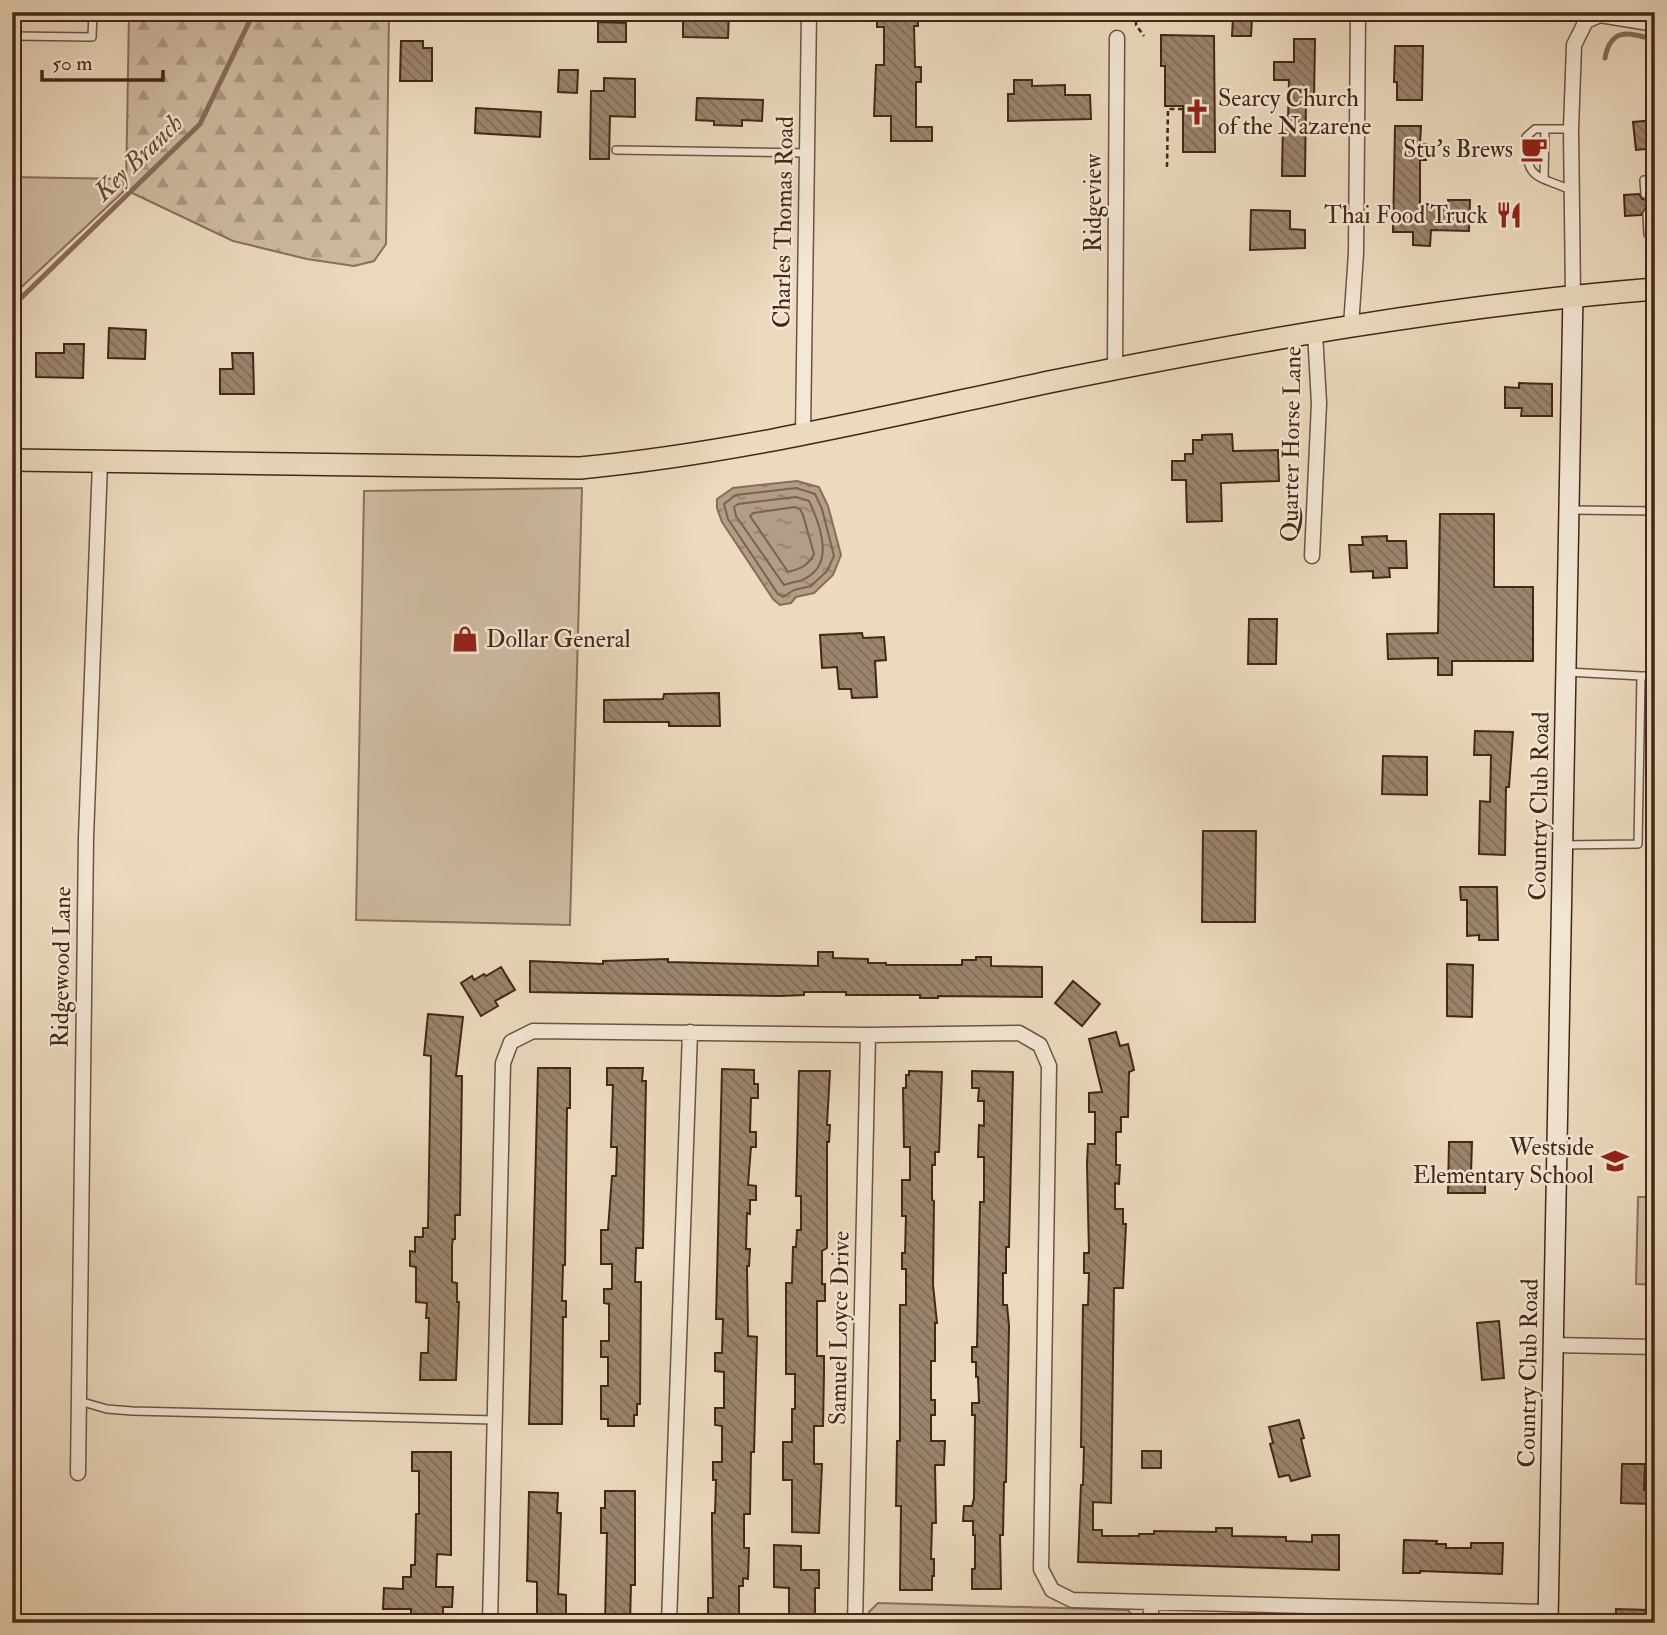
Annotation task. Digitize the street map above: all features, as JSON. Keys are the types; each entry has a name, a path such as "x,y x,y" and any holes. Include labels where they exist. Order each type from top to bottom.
{"main road":[{"path":"12,460 580,468 642,462 803,433 1115,369 1351,326 1573,295 1655,289"}],"street":[{"name":"Charles Thomas Road","path":"803,433 809,12"},
{"path":"1351,326 1356,253 1358,12"},
{"name":"Country Club Road","path":"1548,1618 1573,295 1574,45 1586,21 1600,15 1655,24"},
{"name":"Ridgeview","path":"1115,369 1117,38"},
{"name":"Quarter Horse Lane","path":"1312,556 1319,403 1315,333"},
{"name":"Ridgewood Lane","path":"78,1473 85,852 100,462"},
{"path":"490,1623 503,1063 511,1042 533,1031 868,1035 1019,1033 1040,1045 1049,1066 1041,1569 1052,1590 1072,1600 1346,1607 1548,1618"},
{"path":"669,1623 690,1032"},
{"name":"Samuel Loyce Drive","path":"855,1623 868,1035"},
{"path":"1553,1345 1655,1347"},
{"path":"1151,1602 1151,1623"},
{"path":"1345,1623 1346,1607"}],"lane":[{"path":"12,36 92,37 93,12"},
{"path":"1572,129 1535,129 1525,136 1529,169 1572,190"},
{"path":"1544,178 1545,129"},
{"path":"616,150 807,153"},
{"path":"1644,180 1645,194"},
{"path":"1647,214 1648,234"},
{"path":"1569,510 1655,511"},
{"path":"1566,672 1655,676"},
{"path":"1562,845 1638,844 1641,676"},
{"path":"78,1401 107,1409 132,1411 494,1420"}],"path":[{"path":"1136,12 1136,25 1144,36"},
{"path":"1167,167 1168,109 1183,109"}],"green space":[{"path":"129,12 389,12 386,244 374,261 354,266 307,259 233,241 126,190"},
{"path":"12,177 123,179 123,192 12,296"},
{"path":"582,488 570,925 356,920 364,491"},
{"path":"1638,1197 1655,1197 1655,1285 1636,1284"},
{"path":"878,1603 1128,1610 1139,1623 869,1623 869,1612"}],"water":[{"path":"797,481 819,487 828,506 841,555 833,575 814,593 796,597 791,603 780,605 773,599 722,522 717,499 733,488"}],"building":[{"path":"694,12 729,12 728,38 683,37 683,18 694,19"},
{"path":"877,12 918,12 918,26 914,26 915,67 921,67 921,82 916,82 916,127 932,127 932,141 891,141 891,116 874,116 876,65 884,65 884,27 877,27"},
{"path":"1233,18 1252,19 1251,36 1232,36"},
{"path":"598,22 626,23 626,42 598,42"},
{"path":"1161,35 1214,36 1215,152 1183,152 1183,106 1165,106 1165,66 1161,66"},
{"path":"1294,39 1315,39 1314,100 1306,99 1305,176 1282,176 1283,121 1288,121 1289,80 1274,80 1274,62 1294,62"},
{"path":"401,41 423,41 423,48 432,48 432,81 400,81"},
{"path":"1395,46 1423,46 1422,100 1397,100 1397,82 1394,82"},
{"path":"559,70 578,70 577,93 558,92"},
{"path":"604,78 635,79 635,117 610,116 609,159 590,159 591,91 604,91"},
{"path":"1014,80 1032,80 1032,86 1065,85 1065,95 1090,95 1091,119 1008,121 1008,94 1014,94"},
{"path":"697,98 763,100 762,121 742,120 742,126 714,125 714,121 696,120"},
{"path":"476,108 541,112 540,137 475,133"},
{"path":"1655,120 1655,148 1636,150 1633,122"},
{"path":"1395,126 1421,126 1420,144 1426,144 1426,160 1420,160 1420,204 1448,205 1448,200 1470,200 1469,231 1431,230 1430,246 1413,245 1413,232 1393,232"},
{"path":"1651,193 1655,193 1655,214 1646,208 1641,215 1625,216 1624,195 1639,194 1646,200"},
{"path":"1251,210 1290,211 1290,229 1305,230 1305,248 1250,250"},
{"path":"109,328 146,330 145,359 108,358"},
{"path":"64,344 84,344 83,378 36,377 36,353 64,353"},
{"path":"232,353 253,353 254,394 220,394 220,369 233,369"},
{"path":"1519,383 1552,384 1552,416 1521,416 1522,408 1505,408 1505,387 1519,388"},
{"path":"1232,434 1233,451 1278,450 1279,481 1221,483 1222,521 1187,522 1186,480 1172,480 1172,461 1185,461 1185,454 1193,454 1193,440 1202,440 1202,435"},
{"path":"1440,514 1494,514 1494,587 1533,587 1533,661 1452,661 1452,675 1438,675 1438,658 1388,659 1387,634 1438,633"},
{"path":"1387,536 1387,541 1406,541 1407,568 1389,568 1390,577 1373,578 1373,571 1351,572 1349,545 1363,545 1362,537"},
{"path":"1249,619 1277,619 1276,664 1248,664"},
{"path":"862,633 863,638 884,637 886,660 875,661 877,697 852,698 851,689 839,689 837,667 822,668 820,635"},
{"path":"719,693 720,726 669,726 669,722 604,722 604,700 663,699 664,694"},
{"path":"1475,731 1513,732 1509,787 1506,787 1505,855 1479,854 1480,801 1490,802 1491,755 1474,755"},
{"path":"1383,756 1427,757 1427,795 1382,794"},
{"path":"1203,831 1256,831 1255,922 1202,922"},
{"path":"1460,887 1497,887 1498,940 1479,940 1479,935 1467,936 1467,900 1461,900"},
{"path":"818,952 833,952 833,958 868,959 868,963 886,965 962,965 962,960 991,957 991,966 1042,967 1042,997 920,998 920,995 846,995 846,992 804,992 804,995 780,996 530,992 530,961 603,964 603,961 668,959 668,962 818,966"},
{"path":"1447,964 1473,965 1472,1017 1447,1016"},
{"path":"501,967 515,990 495,1001 498,1006 481,1016 461,983 472,976 474,980 484,974 486,976"},
{"path":"1073,981 1100,1004 1082,1026 1055,1003"},
{"path":"428,1014 463,1017 456,1076 462,1076 460,1215 455,1215 455,1239 452,1245 452,1282 457,1283 459,1302 456,1380 420,1380 421,1353 428,1353 429,1318 426,1318 427,1303 416,1302 416,1267 410,1266 410,1251 415,1252 415,1237 423,1237 423,1228 428,1228 431,1056 424,1055"},
{"path":"1116,1032 1120,1046 1128,1044 1134,1070 1129,1072 1128,1117 1121,1117 1121,1132 1116,1132 1116,1165 1120,1165 1119,1184 1115,1183 1115,1209 1123,1209 1123,1224 1126,1224 1123,1288 1114,1288 1111,1503 1093,1502 1093,1530 1102,1530 1102,1536 1139,1536 1154,1534 1154,1531 1216,1532 1216,1528 1232,1528 1232,1536 1286,1537 1286,1541 1312,1542 1312,1535 1339,1535 1339,1570 1078,1562 1084,1447 1081,1447 1083,1305 1088,1305 1089,1273 1084,1273 1084,1253 1089,1253 1087,1164 1088,1144 1095,1144 1095,1112 1089,1112 1089,1093 1102,1092 1089,1039"},
{"path":"538,1068 570,1068 562,1301 566,1301 566,1317 563,1317 562,1424 529,1424"},
{"path":"607,1068 643,1068 642,1081 646,1081 643,1248 636,1248 635,1282 641,1282 640,1404 637,1404 637,1415 634,1415 634,1426 608,1426 608,1419 601,1419 601,1386 608,1386 608,1357 601,1357 601,1341 609,1341 609,1304 604,1303 604,1289 612,1289 612,1264 601,1264 601,1230 608,1230 612,1176 616,1176 617,1147 611,1147 613,1085 607,1085"},
{"path":"722,1069 754,1070 754,1084 758,1084 758,1098 751,1098 750,1132 756,1132 756,1147 751,1147 748,1185 756,1186 756,1200 750,1200 750,1214 747,1213 746,1249 750,1249 747,1266 748,1336 757,1337 754,1452 751,1452 750,1514 744,1514 744,1548 749,1548 748,1579 743,1578 743,1586 739,1586 739,1623 710,1623 711,1616 708,1616 708,1598 713,1598 712,1513 715,1513 716,1480 713,1480 713,1462 722,1462 722,1426 715,1425 715,1408 724,1408 724,1372 715,1371 715,1353 722,1353 723,1319 716,1319"},
{"path":"799,1071 830,1071 827,1248 822,1251 825,1301 817,1301 817,1356 824,1356 823,1426 814,1426 814,1464 822,1464 819,1533 792,1532 792,1480 783,1480 783,1442 792,1442 792,1409 795,1409 795,1374 786,1374 786,1283 792,1283 793,1247 796,1247 797,1230 801,1230 801,1196 796,1196"},
{"path":"909,1071 942,1072 939,1152 935,1152 935,1165 932,1165 933,1285 937,1323 935,1361 931,1361 931,1400 935,1400 935,1415 931,1415 931,1441 945,1441 944,1465 935,1465 936,1523 932,1523 932,1590 900,1590 901,1506 896,1506 897,1441 900,1441 900,1305 906,1305 906,1269 902,1269 902,1253 905,1253 906,1216 902,1216 902,1180 910,1180 910,1147 904,1147 903,1088 906,1088 906,1075 909,1075"},
{"path":"972,1071 1013,1072 1009,1247 1006,1247 1006,1273 1003,1273 1003,1305 1007,1305 1009,1326 1006,1482 1003,1535 1000,1535 1001,1589 972,1589 975,1535 973,1521 963,1521 964,1506 972,1506 974,1498 975,1415 972,1415 972,1403 979,1403 978,1377 976,1362 972,1362 972,1347 977,1347 980,1202 984,1202 984,1157 978,1157 979,1125 984,1126 984,1101 978,1101 979,1088 972,1088"},
{"path":"1449,1142 1472,1142 1471,1173 1485,1173 1485,1193 1448,1193"},
{"path":"1499,1321 1504,1378 1482,1380 1477,1323"},
{"path":"1299,1420 1310,1476 1291,1481 1289,1475 1279,1477 1270,1444 1273,1443 1269,1427"},
{"path":"1142,1451 1161,1451 1161,1468 1142,1468"},
{"path":"412,1452 451,1452 451,1555 437,1554 436,1587 453,1587 452,1607 443,1607 443,1623 411,1623 411,1609 383,1609 384,1588 403,1589 403,1577 411,1577 411,1565 415,1565 419,1471 412,1471"},
{"path":"1622,1464 1645,1464 1644,1490 1651,1490 1650,1504 1621,1503"},
{"path":"605,1491 635,1491 635,1585 631,1585 630,1623 605,1623 607,1533 601,1533 601,1508 605,1508"},
{"path":"529,1492 558,1493 557,1513 561,1513 558,1594 566,1595 566,1623 537,1623 537,1582 527,1581"},
{"path":"1404,1540 1437,1541 1436,1544 1446,1544 1446,1548 1471,1548 1471,1543 1503,1543 1502,1574 1420,1571 1403,1573"},
{"path":"774,1545 801,1546 801,1570 819,1570 819,1588 815,1588 815,1623 789,1623 789,1588 774,1587"},
{"path":"1616,1609 1649,1610 1648,1623 1616,1623"}],"waterway":[{"name":"Key Branch","path":"12,303 22,297 200,124 254,12"},
{"path":"1605,58 1608,48 1617,36 1630,34 1655,40"}],"place":[{"name":"Searcy Church of the Nazarene","path":"1197,112"},
{"name":"Stu's Brews","path":"1534,149"},
{"name":"Thai Food Truck","path":"1509,215"},
{"name":"Dollar General","path":"465,639"},
{"name":"Westside Elementary School","path":"1615,1161"}]}
